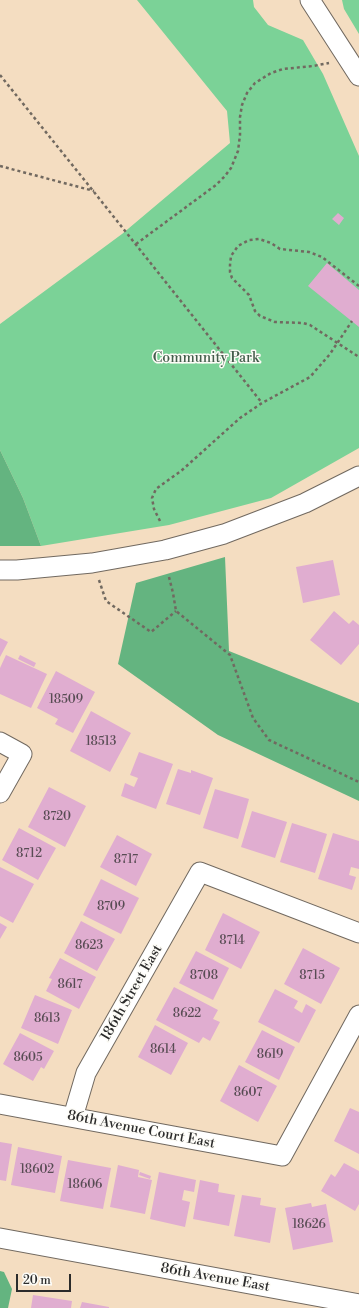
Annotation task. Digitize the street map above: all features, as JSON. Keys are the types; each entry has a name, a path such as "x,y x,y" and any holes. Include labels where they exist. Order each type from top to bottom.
{"street":[{"path":"310,0 359,76"},
{"path":"0,570 17,570 92,563 165,550 224,534 305,502 359,476"},
{"path":"0,742 22,754 0,793"},
{"name":"186th Street East","path":"73,1117 86,1073 200,872 359,933"},
{"name":"86th Avenue Court East","path":"0,1104 282,1156 359,1015"},
{"name":"86th Avenue East","path":"0,1238 359,1304"}],"path":[{"path":"136,244 216,185 231,168 238,151 242,105 247,93 254,83 271,73 283,69 313,66 348,59"},
{"path":"0,75 262,403"},
{"path":"0,166 94,192"},
{"path":"359,286 322,257 309,252 280,249 271,243 259,239 249,240 238,246 232,256 230,265 232,278 249,295 255,311 260,316 275,322 303,323 310,325 359,357"},
{"path":"160,521 154,509 152,498 156,489 181,471 240,418 262,403 310,377 352,321"},
{"path":"92,563 106,601 150,632 176,611"},
{"path":"169,578 176,611 230,655 254,718 269,740 359,782"}],"green space":[{"name":"Community Park","path":"137,0 253,0 254,7 268,25 303,40 323,74 359,156 359,448 271,498 169,525 41,546 23,498 0,450 0,324 122,234 230,143 227,111"},
{"path":"342,0 359,0 359,34 344,9"},
{"path":"0,450 23,498 41,546 0,546"},
{"path":"225,557 229,651 359,703 359,801 218,735 118,664 136,583"},
{"path":"0,1271 4,1272 12,1289 8,1308 0,1308"}],"building":[{"path":"338,213 344,218 339,225 332,219"},
{"path":"327,263 359,290 359,327 308,286"},
{"path":"333,560 340,595 303,603 296,567"},
{"path":"334,611 349,624 353,620 359,625 359,644 341,665 310,640"},
{"path":"0,638 8,642 0,657"},
{"path":"6,655 47,674 31,708 0,694 0,668"},
{"path":"20,655 36,663 34,667 18,659"},
{"path":"56,671 95,692 73,733 55,724 58,719 37,708"},
{"path":"91,711 131,733 110,772 70,751"},
{"path":"139,752 173,764 156,809 121,796 125,783 134,787 138,778 130,775"},
{"path":"178,769 191,773 191,770 213,778 200,815 166,804"},
{"path":"49,787 86,806 65,847 28,827"},
{"path":"215,789 249,799 238,839 203,828"},
{"path":"252,811 287,822 275,858 241,847"},
{"path":"292,823 327,834 315,873 280,862"},
{"path":"19,828 56,848 38,880 2,860"},
{"path":"333,833 359,841 359,869 351,867 349,875 356,877 352,890 318,879"},
{"path":"117,835 152,854 136,886 100,867"},
{"path":"0,867 34,884 13,923 0,916"},
{"path":"101,879 139,898 121,934 83,915"},
{"path":"223,913 260,932 241,969 205,950"},
{"path":"81,921 115,939 97,971 64,953"},
{"path":"0,923 7,927 0,939"},
{"path":"303,948 340,968 321,1004 284,984"},
{"path":"196,951 229,968 213,1000 179,983"},
{"path":"60,958 96,977 79,1009 46,991 52,979 49,978"},
{"path":"174,987 218,1010 213,1019 220,1022 210,1041 203,1037 199,1043 156,1020"},
{"path":"275,989 298,1001 294,1008 302,1013 306,1004 316,1010 299,1043 258,1022"},
{"path":"35,995 72,1010 58,1044 21,1028"},
{"path":"155,1025 188,1043 171,1075 138,1057"},
{"path":"262,1030 295,1047 279,1080 245,1062"},
{"path":"20,1033 54,1051 44,1069 41,1067 33,1081 3,1064"},
{"path":"239,1065 277,1086 258,1122 220,1101"},
{"path":"350,1108 359,1112 359,1154 334,1141"},
{"path":"0,1142 12,1144 6,1181 0,1180"},
{"path":"18,1147 62,1156 55,1193 11,1185"},
{"path":"68,1160 111,1168 103,1209 60,1201"},
{"path":"344,1163 359,1171 359,1204 355,1211 321,1191 331,1174 335,1177"},
{"path":"118,1165 139,1170 138,1177 152,1180 145,1214 110,1207"},
{"path":"140,1172 151,1176 150,1179 139,1175"},
{"path":"159,1172 196,1180 194,1192 184,1190 182,1200 190,1202 185,1227 150,1219"},
{"path":"200,1180 219,1184 218,1192 235,1195 229,1226 193,1219"},
{"path":"242,1195 261,1198 260,1205 276,1208 270,1243 234,1236"},
{"path":"311,1203 312,1207 326,1204 333,1242 293,1250 285,1208"},
{"path":"33,1295 72,1301 71,1308 31,1308"},
{"path":"82,1302 109,1307 109,1308 80,1308"}]}
